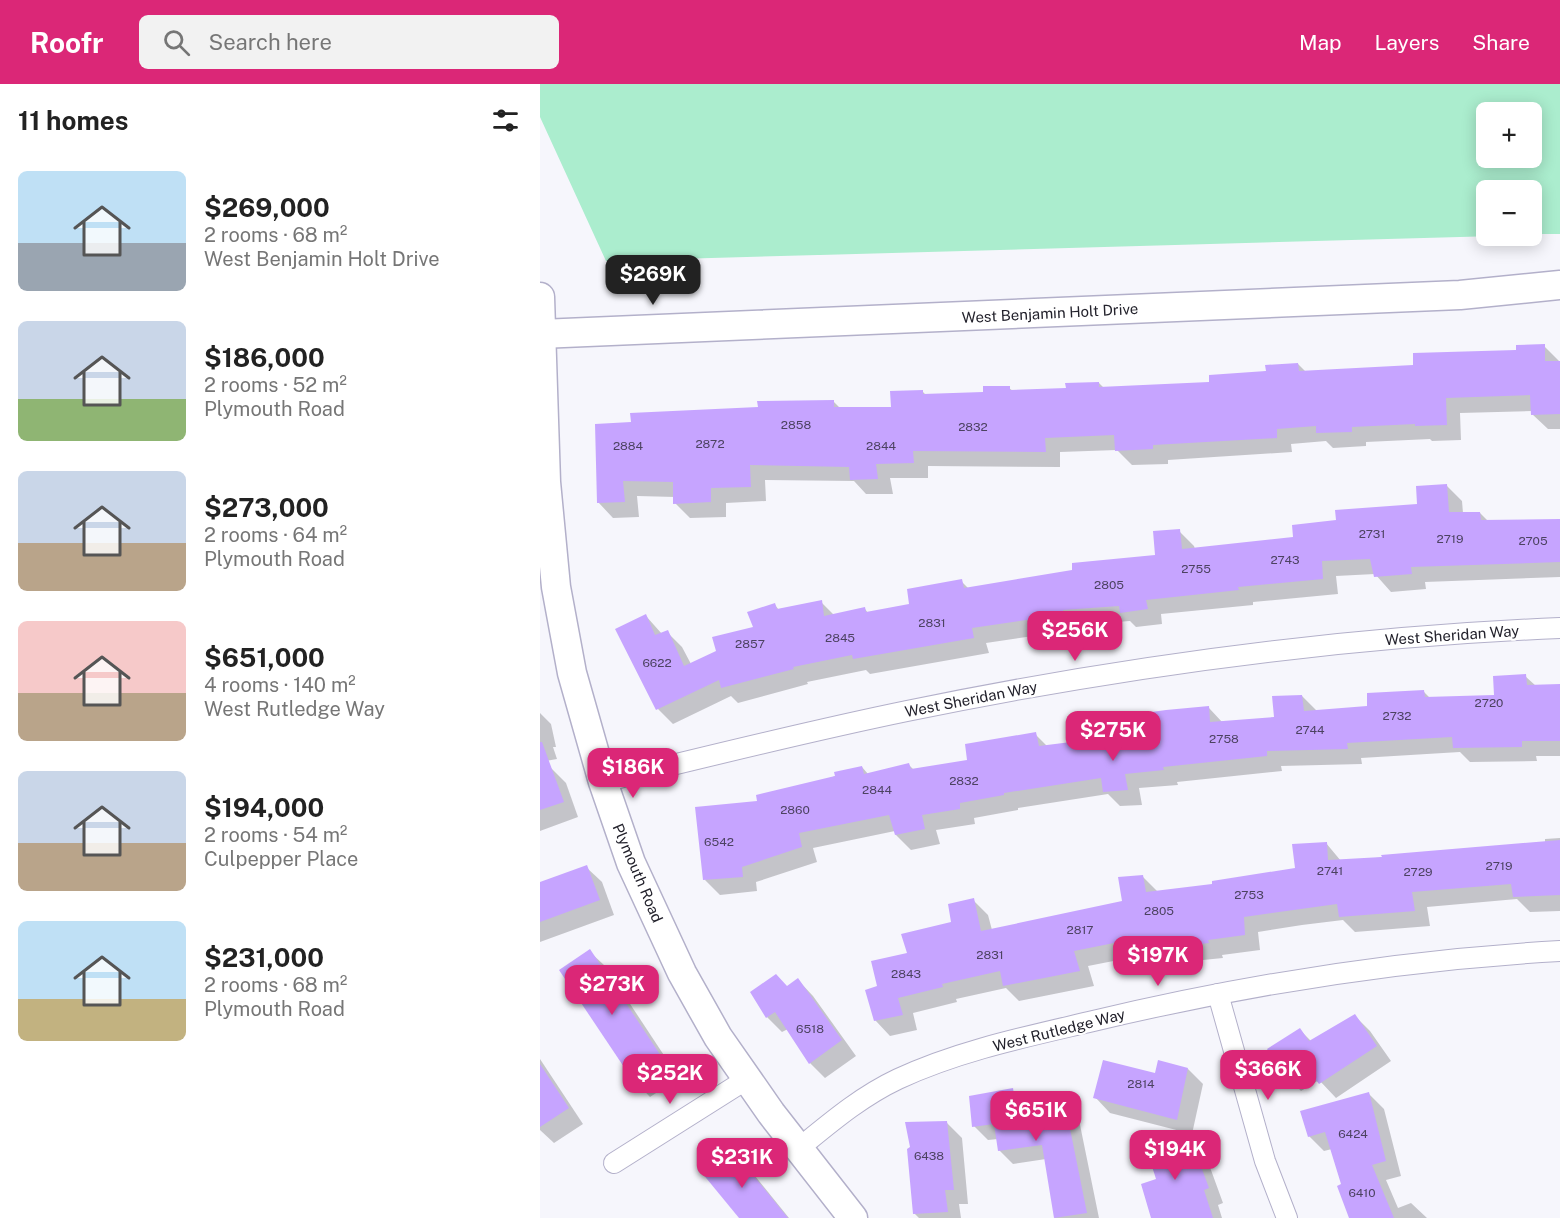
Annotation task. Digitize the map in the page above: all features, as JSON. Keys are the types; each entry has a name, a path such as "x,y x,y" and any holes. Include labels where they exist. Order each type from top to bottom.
{"main road":[{"name":"West Benjamin Holt Drive","path":"541,334 1460,295 1560,285"},
{"name":"Plymouth Road","path":"540,297 546,482 556,587 572,673 603,782 631,863 682,973 718,1037 798,1149 853,1218"}],"street":[{"name":"West Sheridan Way","path":"603,782 906,711 1097,677 1188,663 1384,640 1560,628"},
{"name":"West Rutledge Way","path":"798,1149 855,1103 897,1080 929,1066 1044,1032 1218,994 1374,969 1560,951"},
{"path":"1218,994 1265,1161 1287,1218"},
{"path":"614,1163 747,1079"}],"green space":[{"path":"540,84 1560,84 1560,234 1542,234 1542,180 1476,180 1476,237 606,261 540,117"}],"building":[{"path":"1545,344 1545,361 1560,361 1560,414 1531,415 1530,395 1446,398 1447,425 1352,427 1352,432 1316,433 1316,426 1277,429 1277,438 1153,445 1153,449 1115,451 1114,435 1045,438 1046,452 913,451 914,463 876,464 878,479 850,480 849,467 750,465 751,487 711,488 711,502 673,504 673,482 623,481 625,502 597,503 595,424 631,422 630,413 758,407 757,401 834,400 834,407 891,407 890,391 923,390 923,394 983,392 983,386 1010,386 1010,390 1066,388 1065,383 1099,382 1099,387 1209,382 1209,375 1266,371 1265,365 1298,363 1299,371 1413,365 1413,353 1516,350 1516,345"},
{"path":"1447,484 1449,512 1480,512 1481,520 1560,519 1560,562 1411,567 1412,574 1374,577 1370,559 1322,561 1323,579 1238,587 1239,590 1146,600 1148,609 1120,613 1119,606 1063,610 1066,627 1036,633 1033,619 972,628 974,638 853,659 852,655 793,667 794,669 721,688 719,680 656,710 615,629 646,614 655,635 668,630 684,666 716,651 712,637 753,627 747,612 775,603 777,609 822,600 824,616 865,607 866,612 909,604 907,589 962,579 964,588 1072,570 1072,563 1155,555 1153,531 1180,529 1182,549 1293,537 1292,525 1336,520 1335,510 1417,504 1416,486"},
{"path":"1526,674 1527,685 1560,684 1560,741 1522,741 1522,747 1453,748 1452,737 1347,743 1348,749 1267,751 1267,756 1163,767 1164,770 1125,774 1128,790 1103,792 1101,778 1004,793 1004,795 960,803 960,809 922,815 925,829 895,835 889,815 799,833 802,847 742,867 743,877 703,880 695,807 757,801 756,795 835,776 834,772 862,766 864,774 909,763 911,769 967,760 965,744 1036,732 1039,746 1095,739 1094,734 1138,729 1137,714 1166,710 1209,706 1210,722 1274,717 1272,696 1302,695 1304,711 1367,706 1367,693 1424,690 1425,697 1494,695 1493,676"},
{"path":"540,742 542,742 564,802 540,810"},
{"path":"1560,840 1560,895 1513,897 1511,884 1412,892 1415,911 1339,917 1337,904 1244,917 1245,935 1176,947 1173,937 1129,943 1129,940 1074,951 1080,971 1003,986 1000,971 942,984 943,987 898,998 903,1015 874,1021 865,990 877,986 871,961 907,953 901,934 951,922 948,904 974,898 981,931 1122,901 1118,877 1143,875 1146,892 1212,884 1212,881 1295,868 1292,844 1327,842 1328,860"},
{"path":"587,865 600,900 540,922 540,882"},
{"path":"590,949 665,1062 634,1082 559,970"},
{"path":"776,974 787,986 798,978 842,1040 809,1064 775,1012 766,1018 750,992"},
{"path":"1355,1014 1377,1046 1319,1084 1304,1065 1284,1076 1267,1049 1300,1028 1309,1041"},
{"path":"1103,1060 1155,1073 1158,1060 1188,1068 1177,1120 1093,1098"},
{"path":"540,1064 569,1108 540,1127"},
{"path":"1013,1088 1016,1107 1064,1099 1087,1213 1054,1218 1042,1145 998,1151 994,1124 972,1127 969,1096"},
{"path":"1369,1092 1386,1161 1372,1165 1394,1218 1349,1218 1337,1186 1341,1184 1325,1132 1308,1137 1300,1111"},
{"path":"947,1121 954,1190 945,1190 948,1212 913,1214 907,1149 910,1147 905,1122"},
{"path":"1175,1131 1172,1140 1175,1147 1192,1142 1209,1188 1204,1190 1213,1218 1151,1218 1141,1184 1156,1179 1144,1141"},
{"path":"732,1149 788,1218 739,1218 702,1173"}]}
